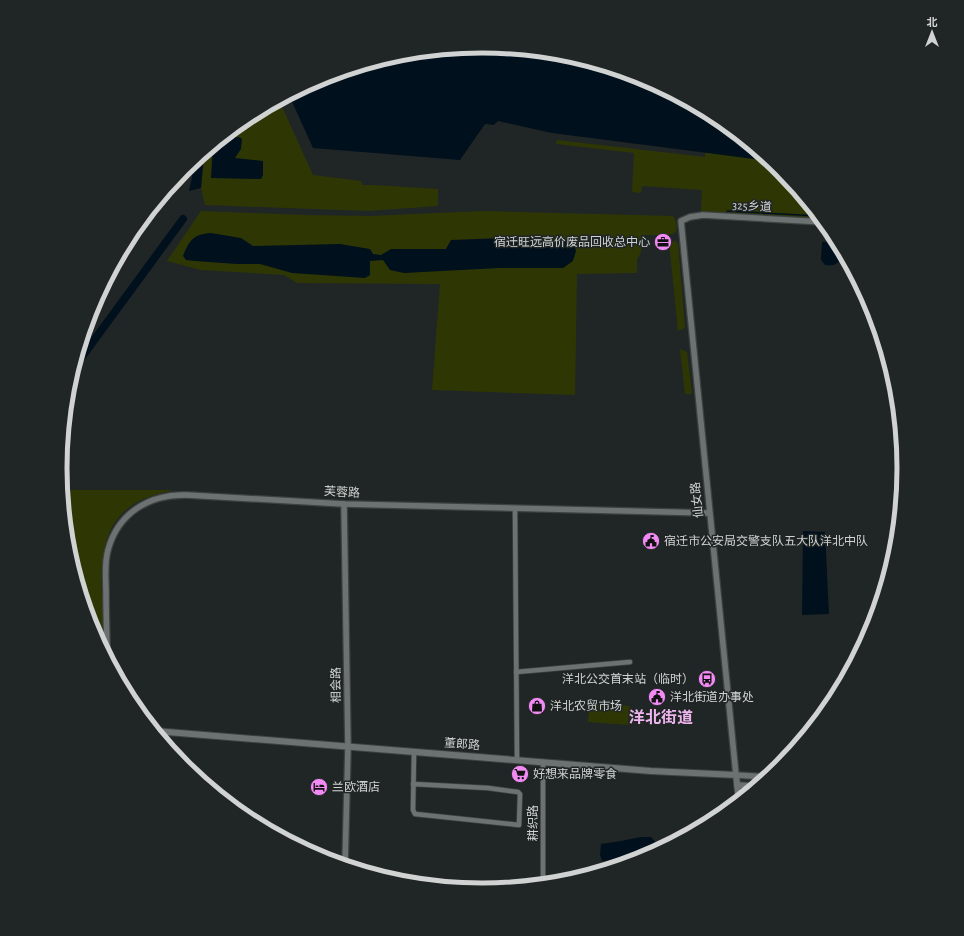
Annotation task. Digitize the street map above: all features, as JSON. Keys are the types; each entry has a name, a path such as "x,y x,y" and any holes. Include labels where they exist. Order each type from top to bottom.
{"main road":[{"name":"董郎路","path":"162,733 651,770 736,775"},
{"name":"仙女路","path":"736,775 738,794"}],"street":[{"name":"325乡道","path":"681,220 703,215 816,222"},
{"name":"仙女路","path":"681,220 736,775"},
{"name":"芙蓉路","path":"107,645 105,566 107,551 114,533 126,517 141,505 155,498 177,494 344,504 709,513"},
{"name":"相会路","path":"344,504 348,747 345,860"},
{"path":"516,509 517,759"},
{"path":"516,672 630,662"},
{"path":"413,784 481,787 518,792 520,794 519,825 416,815 413,810 413,784 414,752"},
{"name":"耕织路","path":"543,762 543,878"},
{"name":"董郎路","path":"736,775 759,777"},
{"path":"737,785 749,786"}],"green space":[{"path":"281,105 313,175 361,181 362,185 438,189 438,206 368,211 205,205 201,188 204,160 251,123"},
{"path":"557,140 705,157 705,152 760,160 794,194 813,218 701,211 702,190 642,186 641,193 632,192 634,153 556,144"},
{"path":"201,211 370,216 483,211 673,216 677,227 675,233 668,235 641,235 641,253 637,259 637,273 577,274 575,395 432,390 440,284 297,283 284,275 201,270 167,261"},
{"path":"676,241 678,244 685,328 678,331 669,242"},
{"path":"680,349 687,352 692,394 685,394"},
{"path":"68,490 173,490 146,498 131,506 117,520 108,536 103,554 102,574 105,641 89,601 81,575 75,549"},
{"path":"590,703 630,706 628,725 588,722"}],"water":[{"path":"482,53 509,54 563,61 615,75 666,96 690,109 735,139 760,160 552,133 498,121 494,125 485,124 460,160 313,148 291,100 298,96 349,75 375,67 428,57"},
{"path":"232,137 239,137 242,139 241,149 235,158 263,161 263,175 261,179 211,178 213,152"},
{"path":"203,161 201,188 189,191 192,172"},
{"path":"211,233 241,238 253,246 340,244 370,249 373,254 381,255 391,249 446,249 451,240 528,237 574,243 576,251 573,261 563,268 499,268 404,273 390,270 383,260 370,261 370,275 365,278 292,273 260,264 237,264 186,260 183,256 192,239 200,235"},
{"path":"822,242 830,242 841,259 835,265 825,265 821,260"},
{"path":"803,531 825,532 829,614 802,615"},
{"path":"641,837 651,837 657,844 615,861 602,861 600,855 601,844"}],"waterway":[{"path":"727,211 811,216"},
{"path":"83,356 183,219"}],"place":[{"name":"宿迁旺远高价废品回收总中心","path":"663,242"},
{"name":"宿迁市公安局交警支队五大队洋北中队","path":"651,541"},
{"name":"洋北公交首末站（临时）","path":"707,679"},
{"name":"洋北街道办事处","path":"657,697"},
{"name":"洋北农贸市场","path":"537,706"},
{"name":"好想来品牌零食","path":"520,774"},
{"name":"兰欧酒店","path":"319,787"}],"district":[{"name":"洋北街道","path":"661,718"}]}
